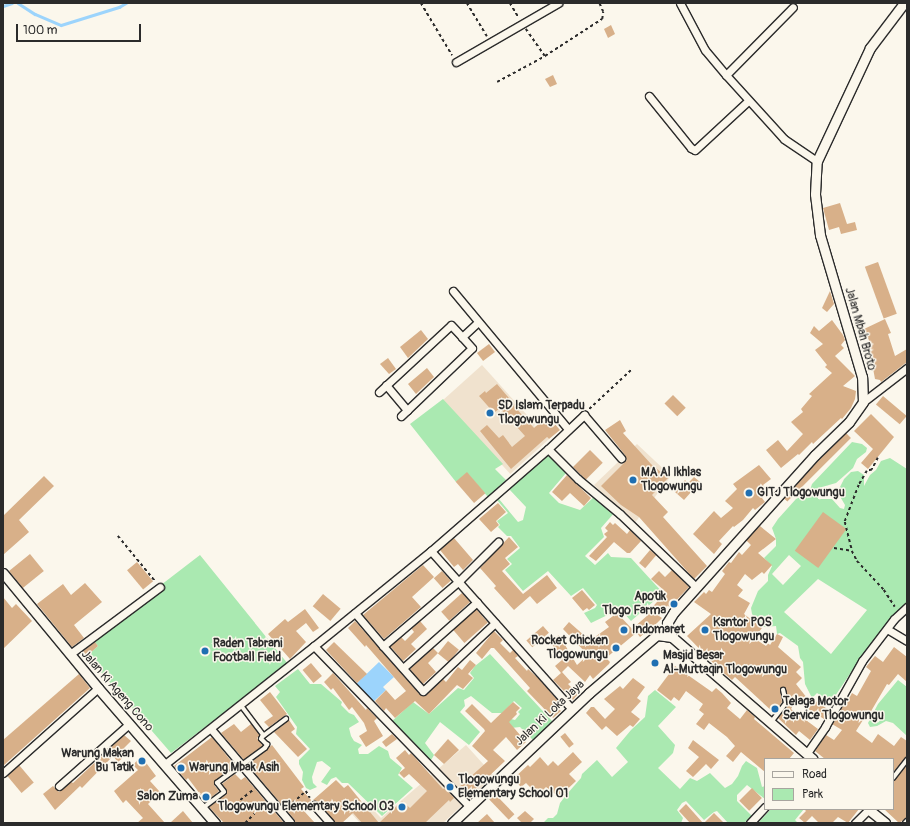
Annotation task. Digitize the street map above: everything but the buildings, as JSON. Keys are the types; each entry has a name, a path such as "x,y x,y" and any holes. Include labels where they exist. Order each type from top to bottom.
{"main road":[{"name":"Jalan Mbah Broto","path":"863,402 862,377 820,235 815,194 817,161 847,94 870,48 904,3"},
{"path":"672,637 668,623 696,587 815,455 849,422 863,402"},
{"name":"Jalan Ki Ageng Cono","path":"3,573 98,688 215,823"},
{"name":"Jalan Ki Loka Jaya","path":"452,823 572,709 668,623"},
{"path":"657,634 672,637 810,757"},
{"path":"870,810 885,823"}],"street":[{"path":"456,62 558,3"},
{"path":"680,3 705,50 726,76 784,139 817,161"},
{"path":"726,76 793,7"},
{"path":"649,96 691,148 695,150 748,101"},
{"path":"453,291 568,430"},
{"path":"462,337 478,322"},
{"path":"379,392 451,325 472,348 401,416"},
{"path":"863,402 907,368"},
{"path":"386,385 407,410"},
{"path":"165,764 241,705 431,551 548,449 584,415 621,458"},
{"path":"548,449 578,479 620,514 696,587"},
{"path":"383,646 458,582 498,542"},
{"path":"431,551 572,709"},
{"path":"70,654 160,587"},
{"path":"403,668 477,602"},
{"path":"810,757 862,660 907,607"},
{"path":"355,613 423,691 495,623"},
{"path":"887,629 907,641"},
{"path":"314,646 470,807"},
{"path":"3,773 98,688"},
{"path":"59,786 129,724"},
{"path":"211,729 290,823"},
{"path":"314,804 330,823"},
{"path":"750,823 764,808"},
{"path":"855,823 868,810"}],"lane":[{"path":"771,722 786,703 783,690"},
{"path":"241,705 264,735"},
{"path":"203,808 224,792 217,783 265,748 267,745 266,742 261,739 264,735 286,719"},
{"path":"894,777 907,760"}],"path":[{"path":"421,3 456,62"},
{"path":"467,3 491,43"},
{"path":"497,82 545,56 602,19 603,12 600,3"},
{"path":"584,415 632,369"},
{"path":"878,458 872,470 867,471 859,485 845,522 852,550 857,562 884,590 900,614"},
{"path":"118,536 160,587"},
{"path":"834,548 852,550"},
{"path":"240,800 258,786"},
{"path":"282,812 306,791 314,804"},
{"path":"245,823 254,814"}],"shaded area":[{"name":"SD Islam Terpadu Tlogowungu","path":"482,365 549,439 510,474 443,400"},
{"name":"MA Al Ikhlas Tlogowungu","path":"637,444 671,476 634,524 594,485"},
{"name":"Tlogowungu Elementary School 01","path":"466,745 494,776 443,823 360,823 351,813 365,801 381,818"}],"green space":[{"path":"443,399 503,464 495,469 506,480 488,497 467,473 456,482 410,424"},
{"path":"852,442 862,444 867,448 866,452 857,459 853,468 836,483 822,487 818,490 818,499 832,499 840,508 844,509 845,505 838,493 844,479 851,472 858,471 864,475 864,486 870,475 876,470 881,461 890,458 907,469 907,603 860,659 831,702 817,693 812,698 805,684 803,662 800,658 798,646 780,633 777,634 776,626 764,627 760,624 752,614 751,608 758,591 768,581 768,575 772,566 764,558 776,546 776,539 772,528 796,499 809,493 812,484","holes":["789,555 801,566 783,585 772,574","818,579 867,610 831,654 784,612"]},
{"path":"549,454 566,473 549,493 559,503 580,510 595,496 615,512 601,528 604,537 585,556 595,565 608,553 611,557 631,558 663,593 631,621 620,609 591,623 584,613 595,608 597,605 583,588 571,596 548,571 523,591 505,570 512,564 507,559 520,548 511,536 507,536 498,527 500,525 497,521 508,513 497,500 499,499 518,522 523,520 526,507 509,489"},
{"name":"Raden Tabrani Football Field","path":"200,555 288,664 171,753 87,656 98,646 92,638"},
{"path":"490,654 553,722 533,740 520,727 511,728 505,725 511,719 515,720 520,714 518,712 522,708 514,701 502,713 492,713 471,696 464,700 465,706 460,712 480,732 469,745 440,722 425,743 434,755 430,762 391,722 413,702 429,714 458,688 464,690 474,678 470,673 475,666"},
{"path":"298,669 310,684 321,684 342,702 341,705 349,713 354,715 359,722 349,728 354,741 362,745 358,749 359,754 368,754 379,746 388,751 390,758 402,768 398,775 413,788 382,816 348,783 342,783 336,777 331,779 327,785 321,782 331,768 322,761 317,762 312,777 313,783 317,787 310,790 306,788 302,780 303,772 299,764 299,760 310,749 296,734 297,727 276,697 280,692 275,686"},
{"path":"898,680 907,687 907,736 893,723 886,721 877,726 870,727 868,723 878,704"},
{"path":"655,690 676,707 658,726 675,745 673,753 658,768 680,789 690,778 697,781 710,773 725,788 732,784 746,761 757,768 762,787 764,786 764,798 747,785 737,795 737,801 752,816 744,823 728,823 717,811 704,820 686,801 682,803 677,810 683,818 681,823 543,823 548,818 553,818 557,814 560,803 581,778 582,774 597,760 612,777 628,762 616,748 631,730 645,717 648,696"},
{"path":"770,810 803,810 795,820 798,823 758,823"}],"water":[{"path":"379,662 394,677 383,687 386,690 372,703 355,685"}],"waterway":[{"path":"3,6 12,3"},
{"path":"18,3 35,14 61,25 119,7 126,3"}],"place":[{"name":"SD Islam Terpadu Tlogowungu","path":"490,413"},
{"name":"MA Al Ikhlas Tlogowungu","path":"633,480"},
{"name":"GITJ Tlogowungu","path":"749,493"},
{"name":"Apotik Tlogo Farma","path":"674,604"},
{"name":"Indomaret","path":"624,630"},
{"name":"Ksntor POS Tlogowungu","path":"705,630"},
{"name":"Rocket Chicken Tlogowungu","path":"616,648"},
{"name":"Raden Tabrani Football Field","path":"205,651"},
{"name":"Masjid Besar Al-Muttaqin Tlogowungu","path":"655,663"},
{"name":"Telaga Motor Service Tlogowungu","path":"775,709"},
{"name":"Warung Makan Bu Tatik","path":"142,761"},
{"name":"Warung Mbak Asih","path":"181,768"},
{"name":"Tlogowungu Elementary School 01","path":"450,787"},
{"name":"Salon Zuma","path":"206,797"},
{"name":"Tlogowungu Elementary School 03","path":"402,807"}]}
